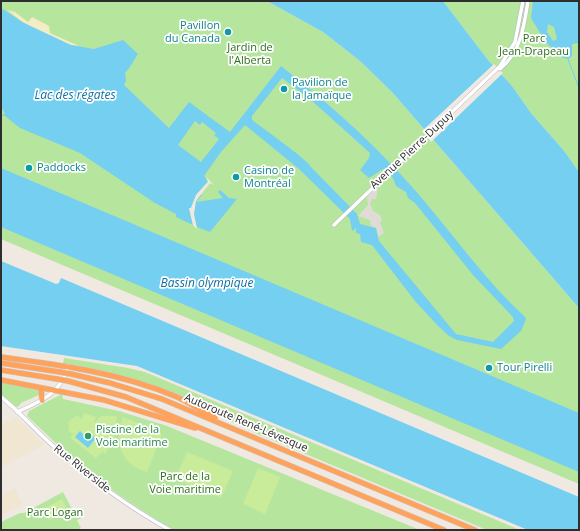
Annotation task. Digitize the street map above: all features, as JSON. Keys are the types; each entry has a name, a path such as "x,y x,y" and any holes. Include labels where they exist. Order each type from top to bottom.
{"highway":[{"path":"1,357 68,366 106,374 156,389 180,398 238,431"},
{"name":"Autoroute René-Lévesque","path":"1,363 71,374 148,394 475,530"},
{"name":"Autoroute René-Lévesque","path":"1,370 68,381 120,395 444,530"},
{"path":"1,380 104,400 170,422 213,433"},
{"path":"41,388 42,400"}],"street":[{"path":"491,76 505,60 515,42 522,1"},
{"path":"491,76 504,66 516,50 523,30 528,1"},
{"name":"Avenue Pierre-Dupuy","path":"334,225 491,76"},
{"path":"17,412 42,400 56,390 63,381 68,366"},
{"name":"Rue Riverside","path":"1,397 51,444 90,477 132,507 170,530"}],"shaded area":[{"path":"378,186 376,199 372,199 370,203 373,211 380,215 382,220 380,222 384,233 378,237 376,228 371,226 370,220 358,216 368,205 367,196"},
{"path":"16,417 44,445 1,467 1,425"},
{"path":"15,488 23,505 1,515 1,495"}],"green space":[{"name":"Jardin de l'Alberta","path":"1,1 267,1 323,32 360,61 392,92 579,308 579,484 1,239"},
{"name":"Parc Jean-Drapeau","path":"443,1 579,1 579,172 565,152 531,113 512,86 488,60"},
{"path":"64,358 145,372 520,530 487,530 258,434 164,390 63,364"},
{"path":"1,381 35,388 39,390 41,394 21,403 18,407 1,394"},
{"name":"Parc de la Voie maritime","path":"62,394 63,399 119,411 167,426 420,530 175,530 145,513 103,483 63,450 63,447 60,447 27,416 29,411"},
{"path":"84,413 96,417 94,423 101,416 117,416 113,442 105,454 102,452 96,458 70,438 73,434 68,430 68,422 77,415 82,419"},
{"path":"123,417 160,432 162,435 147,472 138,469 125,458 119,443 120,426"},
{"path":"187,452 233,471 221,498 175,479"},
{"path":"258,468 280,477 265,514 243,504"},
{"name":"Parc Logan","path":"63,492 74,513 82,513 84,517 77,520 81,528 76,530 1,530 1,522 20,513 24,513"},
{"path":"62,499 68,511 49,520 43,509"}],"sand":[{"path":"7,10 15,12 28,22 32,17 49,26 50,33 79,46 59,42 40,33"}],"water":[{"path":"267,1 443,1 488,60 512,86 531,113 565,152 579,172 579,308 392,92 360,61 323,32"},
{"path":"533,1 579,1 579,43 572,44 572,56 568,59 557,56 554,50 545,41 531,18","holes":["548,24 554,27 557,39 553,41 547,32"]},
{"name":"Lac des régates","path":"3,9 22,22 71,45 94,49 123,40 138,54 125,73 126,81 124,85 169,128 189,102 230,132 281,66 321,98 359,132 396,169 487,278 525,317 526,319 521,331 501,349 457,340 449,336 415,301 372,245 361,242 360,234 356,233 356,228 352,231 350,219 299,169 245,125 221,152 204,176 208,181 196,195 191,208 189,209 193,225 176,217 176,214 155,203 80,153 20,128 5,116 2,116 5,113 1,107 1,11","holes":["282,78 311,100 370,153 369,158 360,170 369,178 383,169 393,178 396,186 406,192 408,198 415,203 473,275 513,317 514,321 493,342 456,334 379,241 376,228 360,224 357,214 307,163 252,120 252,116","195,121 200,125 202,122 216,133 214,135 219,139 201,162 178,145"]},
{"name":"Bassin olympique","path":"1,168 579,413 579,472 1,227"},
{"path":"220,190 229,198 237,199 210,232 197,227 194,218 194,210 196,201 200,194 202,195 196,202 223,198 218,192"},
{"path":"1,261 56,284 59,283 61,278 579,497 579,530 528,530 137,366 1,346"},
{"path":"80,431 84,435 87,431 96,438 88,448 75,437"}],"pier":[{"path":"494,64 503,73 431,142 422,131"},
{"path":"206,177 214,185 210,183 196,201 194,214 197,229 193,225 189,208 191,208 196,195 208,182"}],"waterway":[{"path":"568,59 579,88"},
{"path":"579,107 579,113"}],"place":[{"name":"Pavillon du Canada","path":"228,32"},
{"name":"Pavilion de la Jamaïque","path":"284,89"},
{"name":"Paddocks","path":"29,168"},
{"name":"Casino de Montréal","path":"236,177"},
{"name":"Tour Pirelli","path":"489,368"},
{"name":"Piscine de la Voie maritime","path":"88,436"}]}
